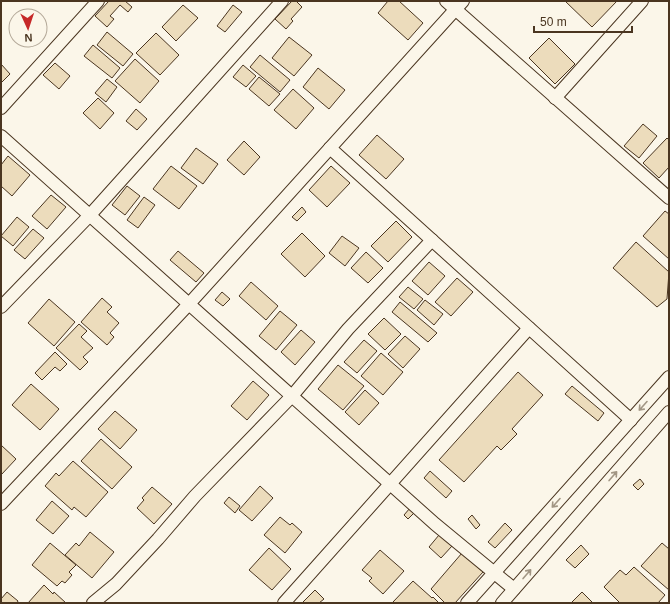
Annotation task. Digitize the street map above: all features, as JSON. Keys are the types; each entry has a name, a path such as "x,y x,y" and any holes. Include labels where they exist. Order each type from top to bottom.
{"street":[{"path":"1,108 98,1"},
{"path":"1,307 90,215 282,1"},
{"path":"446,1 459,5 555,98 669,198"},
{"path":"555,98 642,1"},
{"path":"1,504 189,304 459,5"},
{"path":"1,136 435,524 514,589"},
{"path":"330,148 631,420"},
{"path":"93,603 116,584 195,496 292,396 348,329 432,240"},
{"path":"284,603 529,328"},
{"path":"467,603 669,377"},
{"path":"502,603 669,412"}],"building":[{"path":"109,1 125,1 132,7 128,12 120,5 110,16 114,19 107,27 95,16"},
{"path":"292,1 296,1 302,7 291,19 293,21 286,29 275,19"},
{"path":"388,1 399,1 423,23 408,40 378,13"},
{"path":"565,1 617,1 592,27"},
{"path":"183,5 198,18 176,41 162,27"},
{"path":"233,5 242,12 225,32 217,26"},
{"path":"107,32 133,54 123,66 97,45"},
{"path":"156,33 179,55 160,75 136,53"},
{"path":"289,37 312,55 294,76 272,58"},
{"path":"549,38 575,64 555,84 529,58"},
{"path":"93,45 120,68 112,78 84,56"},
{"path":"260,55 290,80 280,92 250,67"},
{"path":"135,59 159,81 140,103 115,81"},
{"path":"55,63 70,76 59,89 43,75"},
{"path":"1,64 10,74 1,83"},
{"path":"243,65 256,76 246,87 233,77"},
{"path":"318,68 345,90 329,109 303,87"},
{"path":"259,77 280,94 269,106 249,89"},
{"path":"107,79 117,87 106,102 95,93"},
{"path":"293,89 314,108 296,129 274,110"},
{"path":"98,98 114,113 100,129 83,113"},
{"path":"136,109 147,119 137,130 126,121"},
{"path":"643,124 657,136 639,158 624,146"},
{"path":"377,135 404,159 386,179 359,155"},
{"path":"667,138 669,140 669,167 659,178 643,163"},
{"path":"244,141 260,157 244,175 227,160"},
{"path":"196,148 218,164 203,184 181,168"},
{"path":"8,156 30,175 12,196 1,186 1,165"},
{"path":"171,166 197,186 179,209 153,189"},
{"path":"331,166 350,183 327,207 309,190"},
{"path":"127,186 140,196 125,215 112,205"},
{"path":"51,195 66,207 47,229 32,216"},
{"path":"144,197 155,205 138,228 127,220"},
{"path":"302,207 306,212 297,221 292,217"},
{"path":"665,211 669,214 669,259 643,236"},
{"path":"17,217 29,227 13,246 1,236"},
{"path":"396,221 412,237 388,262 371,246"},
{"path":"33,229 44,238 25,259 14,250"},
{"path":"302,233 325,256 305,277 281,254"},
{"path":"342,236 359,248 345,266 329,253"},
{"path":"636,242 669,272 667,299 657,307 613,268"},
{"path":"178,251 204,273 196,282 170,260"},
{"path":"366,252 383,268 368,283 351,268"},
{"path":"429,262 445,276 428,295 412,281"},
{"path":"457,278 473,292 451,316 435,302"},
{"path":"251,282 278,306 266,320 239,296"},
{"path":"408,287 423,299 414,309 399,297"},
{"path":"222,292 230,299 223,306 215,300"},
{"path":"102,298 112,307 107,312 119,323 110,333 114,337 107,345 81,322"},
{"path":"49,299 75,322 54,346 28,323"},
{"path":"425,300 443,314 434,325 417,310"},
{"path":"400,302 437,333 428,342 392,312"},
{"path":"280,311 297,325 276,350 259,336"},
{"path":"384,318 401,334 385,350 368,334"},
{"path":"79,324 87,331 81,337 93,348 83,357 88,362 80,370 56,348"},
{"path":"301,330 315,342 295,365 281,352"},
{"path":"405,336 420,349 403,368 388,354"},
{"path":"364,340 377,351 357,373 344,362"},
{"path":"55,352 67,364 60,371 55,367 42,380 35,373"},
{"path":"381,353 403,372 383,395 361,376"},
{"path":"338,365 364,386 343,410 318,389"},
{"path":"518,372 543,395 512,429 517,434 501,450 497,446 464,482 439,460"},
{"path":"253,381 269,395 247,420 231,406"},
{"path":"31,384 59,409 40,430 12,405"},
{"path":"572,386 604,413 598,421 565,394"},
{"path":"365,390 379,403 359,425 345,412"},
{"path":"115,411 137,430 120,449 98,429"},
{"path":"101,439 132,467 112,489 81,461"},
{"path":"1,445 16,459 1,475"},
{"path":"73,461 108,492 86,517 74,507 72,510 45,486 56,473 59,476"},
{"path":"430,471 452,491 446,498 424,478"},
{"path":"640,479 644,484 638,490 633,485"},
{"path":"260,486 273,498 252,521 239,510"},
{"path":"152,487 172,504 154,524 137,508 144,500 142,498"},
{"path":"229,497 240,506 235,513 224,503"},
{"path":"52,501 69,516 53,534 36,520"},
{"path":"410,508 415,512 408,519 404,515"},
{"path":"472,515 480,525 476,529 468,519"},
{"path":"280,517 290,525 292,523 302,532 285,553 264,535"},
{"path":"505,523 512,530 495,548 488,542"},
{"path":"90,532 114,552 92,578 65,555 76,543 79,546"},
{"path":"439,535 452,546 441,558 429,547"},
{"path":"50,543 76,565 69,572 72,575 65,583 62,581 57,586 32,565"},
{"path":"662,543 669,549 669,590 641,566"},
{"path":"581,545 589,554 575,568 566,560"},
{"path":"269,548 291,569 272,590 249,570"},
{"path":"380,550 404,571 383,594 369,581 372,578 362,570"},
{"path":"462,553 483,572 455,603 445,603 431,589"},
{"path":"634,567 665,595 658,603 620,603 604,587 620,570 626,575"},
{"path":"413,581 432,598 433,597 439,603 393,602"},
{"path":"44,585 53,594 54,592 66,603 28,603"},
{"path":"315,590 324,599 319,603 302,603"},
{"path":"7,592 18,601 17,603 1,603 1,599"},
{"path":"582,592 593,603 571,603"}]}
